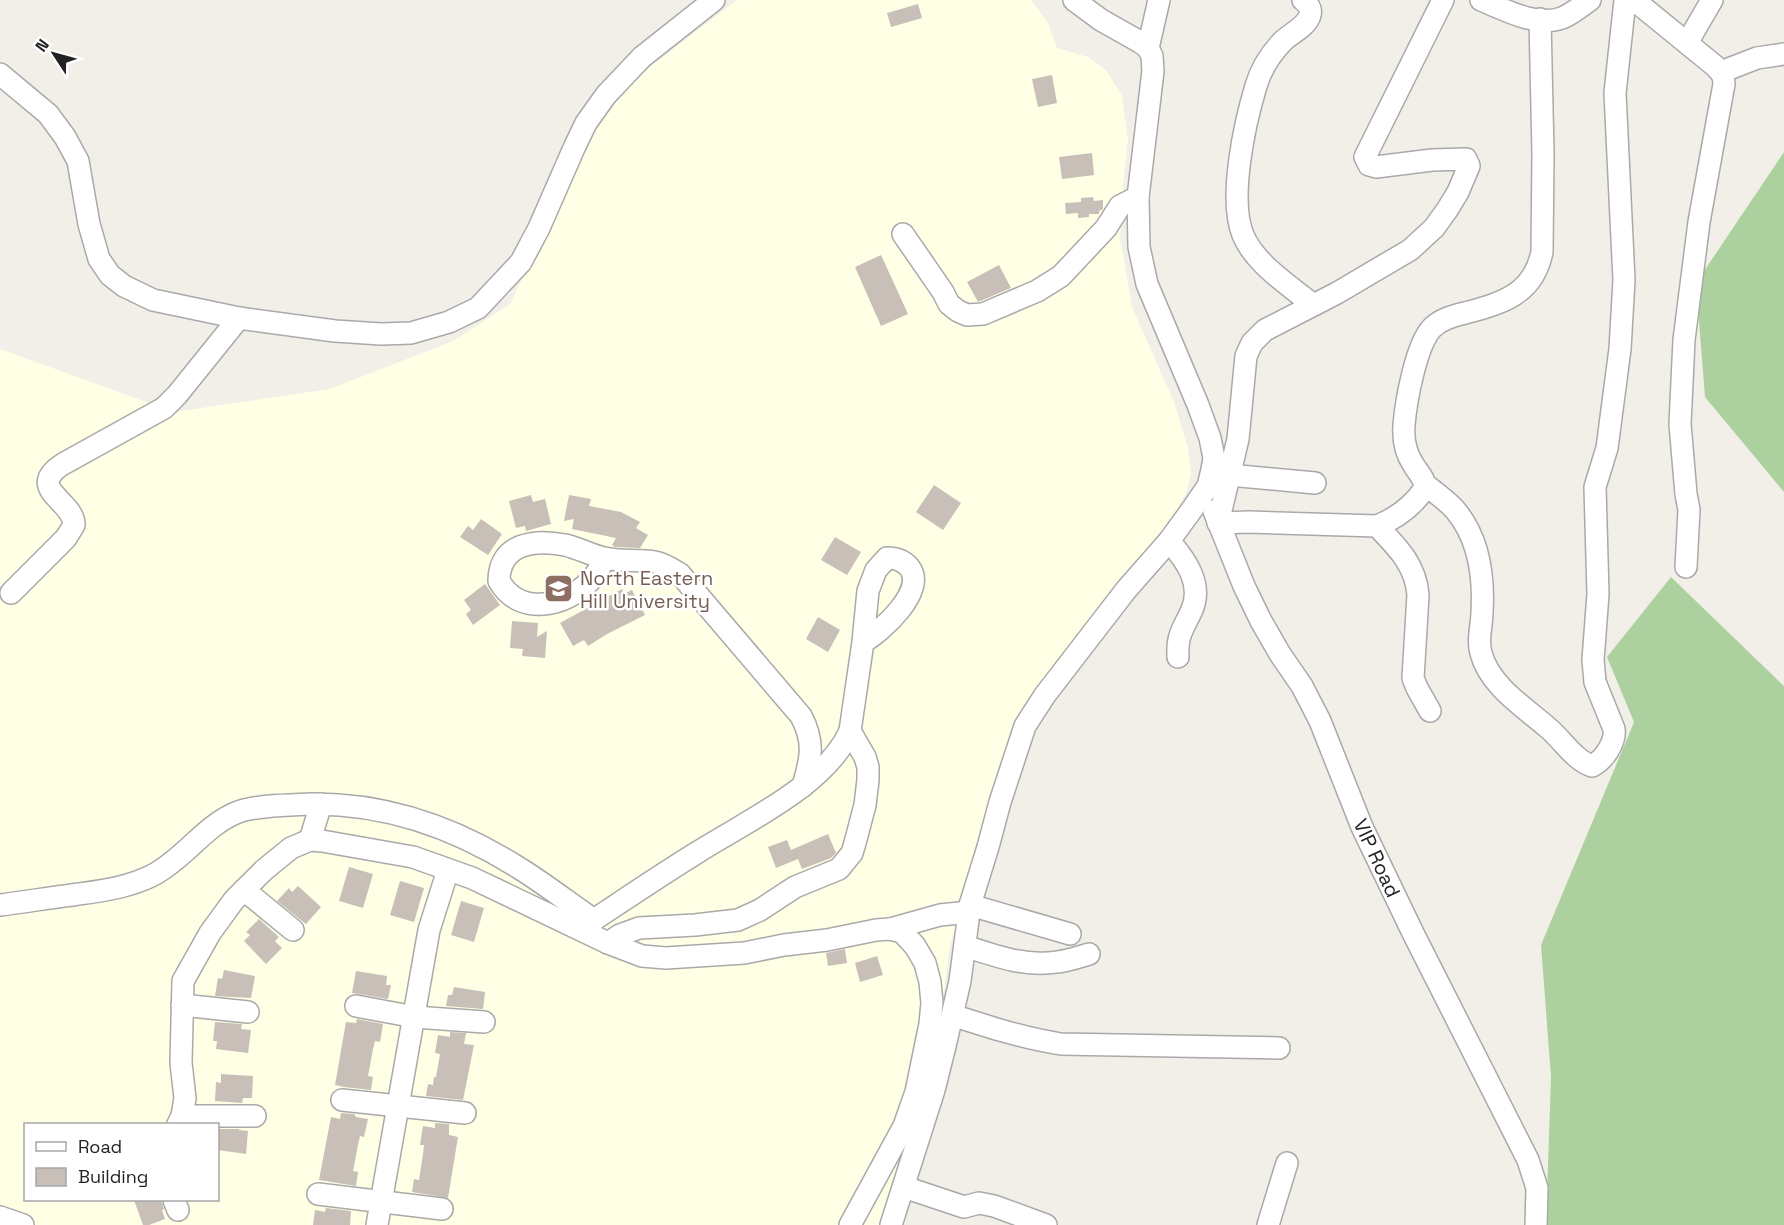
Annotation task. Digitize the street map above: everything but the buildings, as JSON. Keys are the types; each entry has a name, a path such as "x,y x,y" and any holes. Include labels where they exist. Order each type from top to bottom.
{"street":[{"path":"0,74 48,114 65,137 78,161 89,224 99,259 110,274 124,286 153,300 239,318 334,331 411,333 449,322 478,308 521,262 539,228 586,123 606,95 642,57 714,0"},
{"path":"891,1225 934,1090 960,981 970,908 1000,802 1025,726 1045,695 1204,494 1214,458 1210,438 1198,405 1147,284 1139,247 1138,197 1154,61 1148,48 1101,20 1074,0"},
{"path":"1148,48 1159,0"},
{"path":"1303,0 1311,9 1311,14 1307,21 1276,49 1266,63 1256,87 1240,154 1238,207 1243,235 1257,256 1313,305"},
{"path":"1443,0 1365,157 1369,165 1376,167 1432,160 1466,159 1469,166 1458,192 1434,228 1410,250 1337,293 1264,330 1252,343 1246,356 1238,439 1218,524 1249,522 1377,526 1409,507 1425,488 1425,480 1407,454 1404,440 1408,402 1422,345 1431,329 1448,318 1496,304 1519,292 1539,265 1542,252 1543,154 1540,19"},
{"path":"1481,0 1516,14 1540,19 1560,19 1590,0"},
{"path":"1425,484 1455,509 1468,531 1478,556 1483,588 1479,641 1489,672 1508,694 1555,733 1583,763 1592,766 1597,764 1615,737 1595,682 1593,660 1598,594 1595,487 1607,447 1620,349 1624,280 1615,93 1624,0"},
{"path":"1634,0 1715,66 1723,75 1724,84 1699,222 1684,340 1680,424 1689,510 1686,567"},
{"path":"1687,43 1712,0"},
{"path":"1721,72 1757,58 1784,54"},
{"path":"903,234 949,304 967,315 983,314 1037,291 1061,276 1106,228 1120,206 1138,197"},
{"path":"11,593 66,538 74,525 73,515 50,488 48,482 51,473 63,464 164,408 239,318"},
{"path":"1229,475 1315,483"},
{"name":"VIP Road","path":"1204,494 1211,505 1261,621 1302,686 1320,721 1367,838 1528,1160 1537,1188 1536,1225"},
{"path":"1377,526 1410,563 1418,583 1413,678 1430,711"},
{"path":"1168,540 1188,564 1195,589 1195,601 1178,641 1178,657"},
{"path":"604,558 646,561 667,566 680,574 724,624 795,706 806,726 811,744 810,759 803,786"},
{"path":"587,925 803,786 835,756 850,731 863,642"},
{"path":"608,943 620,935 639,928 738,920 760,910 795,886 839,869 852,853 865,805 867,780 868,767 865,757 850,731"},
{"path":"310,840 321,804"},
{"path":"0,905 96,892 136,883 173,863 216,824 239,812 283,805 337,804 371,807 421,821 470,840 519,868 608,943 642,957 666,958 744,953 890,929 970,908 1070,934"},
{"path":"255,1116 180,1120 185,1098 181,1063 183,981 210,933 234,900 264,870 291,848 310,840 412,857 472,878 587,925"},
{"path":"377,1225 429,930 448,870"},
{"path":"244,890 293,930"},
{"path":"850,1225 907,1119 916,1092 930,1024 932,1003 925,963 909,938 902,932 890,929"},
{"path":"965,946 1018,962 1041,964 1089,954"},
{"path":"182,1005 248,1012"},
{"path":"356,1006 415,1017 484,1022"},
{"path":"952,1015 998,1031 1032,1040 1061,1044 1278,1048"},
{"path":"342,1100 465,1113"},
{"path":"1268,1225 1287,1163"},
{"path":"904,1187 964,1207 979,1203 994,1206 1046,1225"},
{"path":"318,1194 442,1209"},
{"path":"0,1217 23,1225"}],"shaded area":[{"name":"North Eastern Hill University","path":"737,0 1031,0 1047,21 1057,48 1088,57 1106,70 1122,96 1128,140 1120,238 1132,307 1174,402 1188,448 1191,473 1187,491 1172,519 1016,722 950,946 937,1045 885,1225 0,1225 0,349 174,412 330,389 453,341 510,304 588,140 633,80"}],"green space":[{"path":"1784,152 1784,492 1705,397 1696,283"},
{"path":"1671,577 1784,686 1784,1225 1546,1225 1551,1077 1541,945 1634,722 1607,657"}],"place":[{"name":"North Eastern Hill University","path":"559,589"}]}
